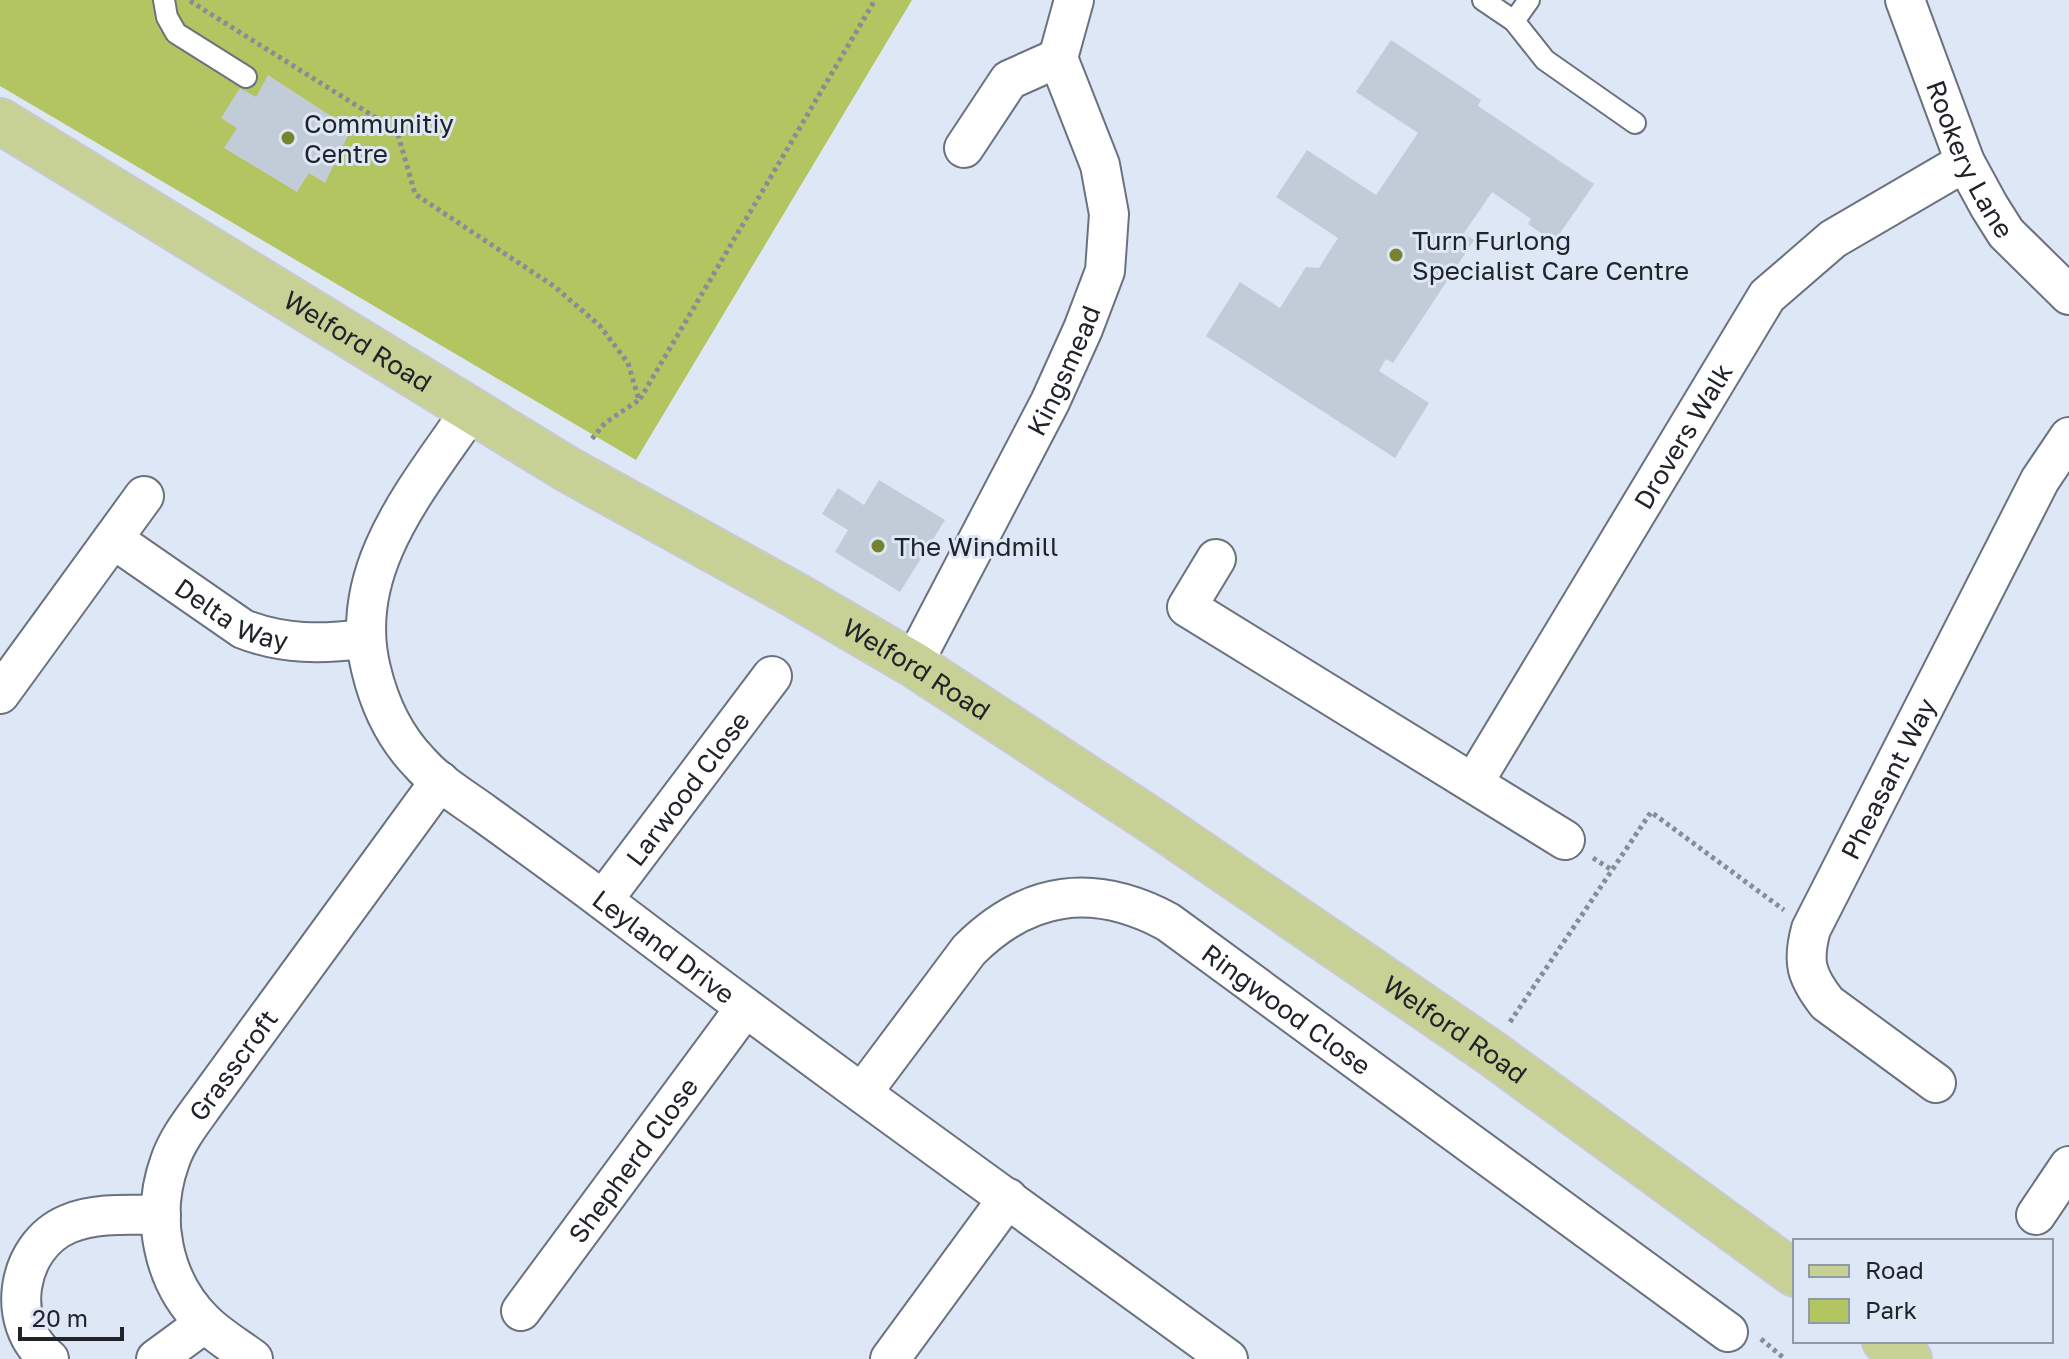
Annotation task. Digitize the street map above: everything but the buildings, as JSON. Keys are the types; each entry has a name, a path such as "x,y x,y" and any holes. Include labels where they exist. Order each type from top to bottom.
{"main road":[{"name":"Welford Road","path":"0,121 567,469 913,664 1157,824 1490,1052 1793,1273"},
{"path":"1888,1343 1909,1359"}],"street":[{"path":"964,148 1009,80 1058,58 1074,0"},
{"name":"Rookery Lane","path":"1905,0 1965,162 2006,233 2069,295"},
{"name":"Kingsmead","path":"913,664 1050,402 1105,271 1109,214 1100,165 1058,58"},
{"name":"Drovers Walk","path":"1474,782 1767,296 1833,239 1965,162"},
{"name":"Leyland Drive","path":"471,410 399,517 382,549 370,584 365,639 371,669 391,723 420,764 745,1008 1228,1359"},
{"name":"Pheasant Way","path":"1936,1083 1827,1003 1814,986 1807,969 1805,950 1811,929 2040,480 2069,437"},
{"path":"0,694 144,496"},
{"name":"Delta Way","path":"113,539 243,629 291,643 365,639"},
{"path":"1216,559 1187,607 1565,840"},
{"name":"Larwood Close","path":"603,900 772,676"},
{"name":"Grasscroft","path":"253,1359 205,1323 187,1303 172,1276 164,1251 161,1215 162,1194 170,1161 184,1132 440,781"},
{"name":"Ringwood Close","path":"862,1093 961,960 988,930 1009,915 1054,901 1080,898 1124,903 1168,922 1728,1332"},
{"name":"Shepherd Close","path":"521,1311 745,1008"},
{"path":"2036,1215 2069,1166"},
{"path":"890,1359 1008,1198"},
{"path":"49,1359 32,1340 24,1324 20,1303 21,1284 37,1249 64,1225 80,1219 161,1215"},
{"path":"156,1359 205,1323"}],"lane":[{"path":"164,0 167,17 176,33 246,77"},
{"path":"1483,0 1514,21 1545,60 1635,123"},
{"path":"1514,21 1529,0"}],"path":[{"path":"189,0 397,131 415,194 555,287 600,326 628,363 639,400"},
{"path":"567,469 605,423 639,400 875,0"},
{"path":"1490,1052 1651,812 1811,929"}],"green space":[{"path":"0,0 912,0 636,460 0,86"}],"place":[{"name":"Communitiy Centre","path":"288,138"},
{"name":"Turn Furlong Specialist Care Centre","path":"1396,255"},
{"name":"The Windmill","path":"878,546"}]}
